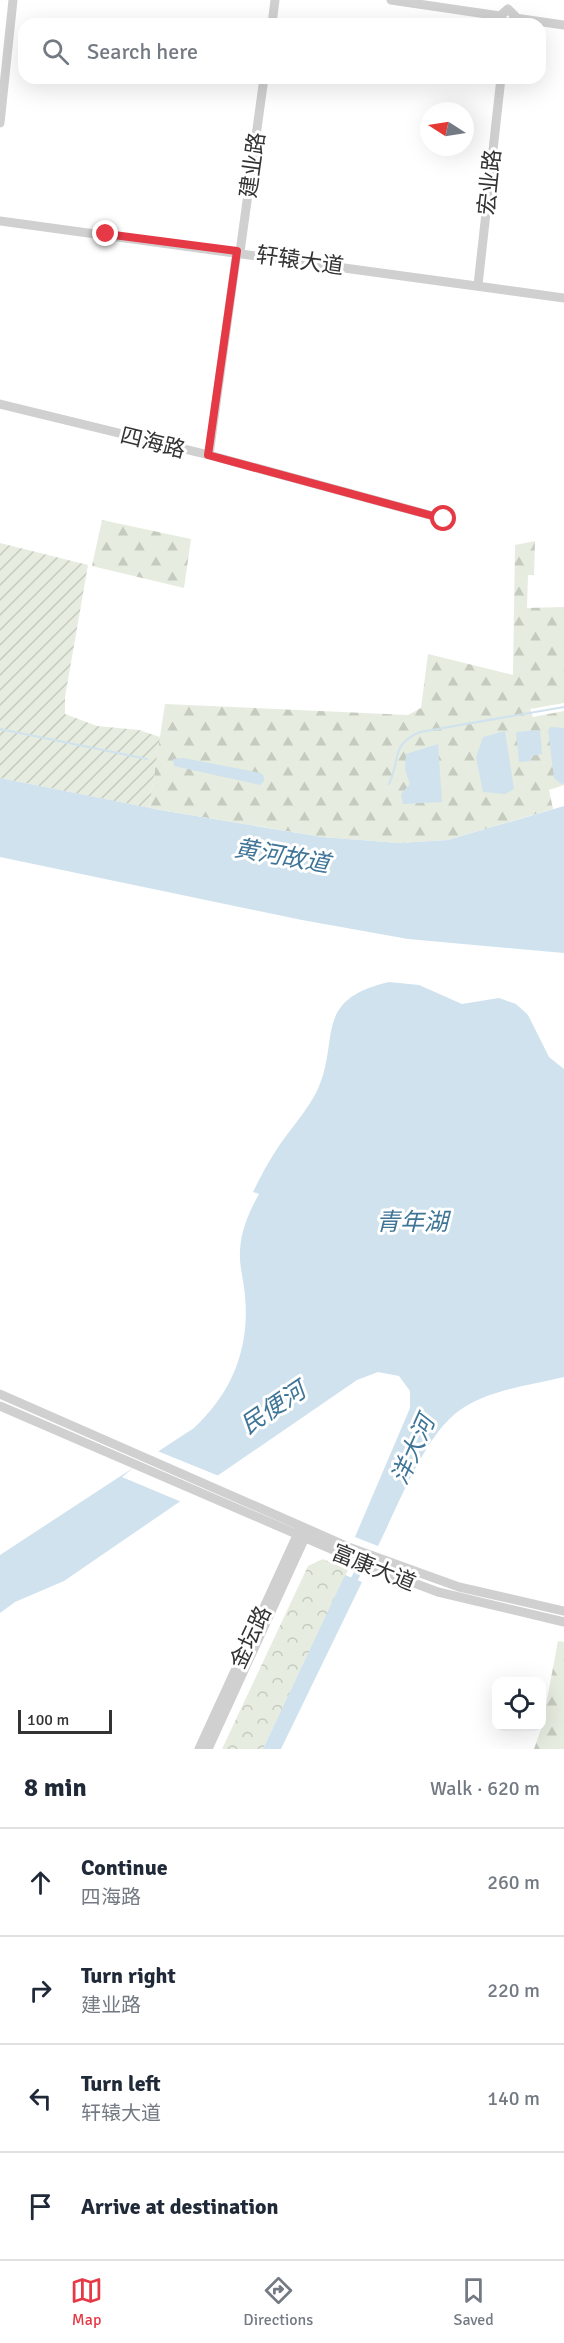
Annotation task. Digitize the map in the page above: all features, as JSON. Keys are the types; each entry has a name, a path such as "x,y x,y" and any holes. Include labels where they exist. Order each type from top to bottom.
{"street":[{"path":"0,123 13,0"},
{"path":"273,18 275,0"},
{"path":"391,0 491,18"},
{"path":"509,5 513,11 510,18"},
{"path":"546,24 564,25"},
{"name":"建业路","path":"208,455 263,84"},
{"name":"宏业路","path":"478,285 500,84"},
{"name":"轩辕大道","path":"0,220 564,297"},
{"name":"四海路","path":"0,404 208,455 444,519"},
{"name":"富康大道","path":"0,1394 262,1509 303,1532 438,1592 564,1622"},
{"name":"富康大道","path":"0,1406 258,1518 351,1548 459,1587 564,1611"},
{"path":"258,1518 262,1509"},
{"name":"金坛路","path":"199,1749 303,1532"},
{"name":"金坛路","path":"208,1749 303,1532"}],"green space":[{"path":"102,520 191,539 184,588 92,566"},
{"path":"535,541 534,575 528,575 527,608 564,607 564,703 530,709 533,717 564,711 564,785 549,790 553,809 448,840 399,843 322,837 149,808 165,704 408,715 421,708 428,654 513,675 515,545"},
{"path":"0,543 88,565 65,697 65,714 97,726 139,730 160,737 149,808 0,778"},
{"path":"323,1559 348,1570 263,1749 222,1749 308,1566"},
{"path":"558,1641 564,1642 564,1749 534,1749 540,1731 546,1731 546,1705"}],"water":[{"path":"551,727 564,728 564,783 561,784 554,778 548,730"},
{"path":"540,730 542,754 531,756 531,761 519,762 516,732"},
{"path":"505,731 514,789 505,794 483,792 476,757 483,737"},
{"path":"438,744 442,802 403,804 401,794 410,784 405,770 406,754"},
{"path":"183,758 261,773 264,781 260,785 174,766 173,759"},
{"name":"黄河故道","path":"0,778 160,810 322,837 399,843 448,840 564,806 564,953 408,939 302,920 0,857"},
{"name":"青年湖","path":"389,982 419,985 462,1004 499,998 516,1004 528,1015 549,1057 564,1069 564,1377 510,1389 483,1398 460,1410 447,1421 435,1436 413,1473 378,1546 355,1537 410,1408 410,1391 399,1376 378,1372 357,1380 64,1581 15,1602 0,1613 0,1555 194,1428 219,1400 236,1368 244,1334 246,1315 240,1251 246,1221 259,1194 253,1192 280,1144 317,1091 324,1072 333,1024 338,1011 348,999 364,990"},
{"path":"345,1575 362,1582 281,1749 263,1749"}],"pier":[{"path":"155,1450 219,1476 184,1503 122,1477"}],"waterway":[{"path":"389,784 400,748 404,742 420,732 564,707"},
{"path":"0,729 147,759"},
{"name":"洋大河","path":"350,1587 357,1574"}],"route":[{"path":"106,234 237,251 208,455 444,519"}],"water label":[{"name":"民便河","path":"273,1408"}]}
